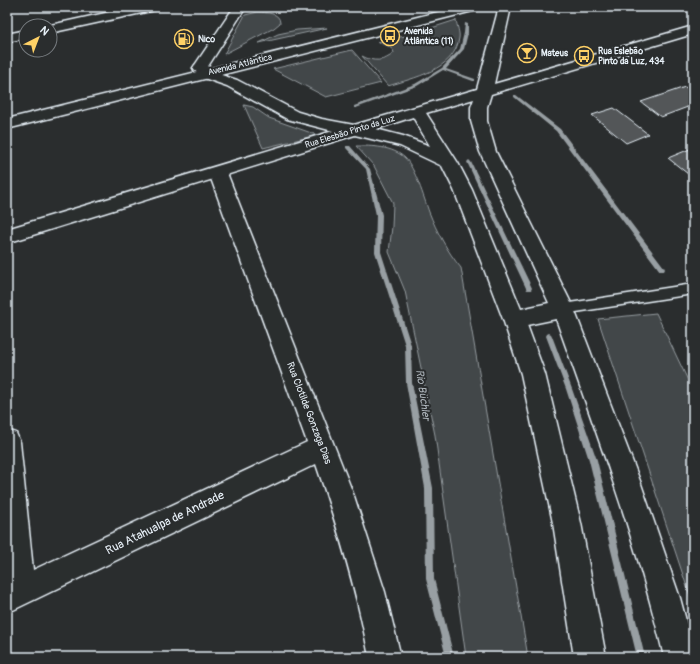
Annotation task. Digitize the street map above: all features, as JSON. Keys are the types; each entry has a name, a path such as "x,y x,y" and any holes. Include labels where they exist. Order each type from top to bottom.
{"street":[{"path":"58,26 151,7"},
{"path":"240,7 202,71 230,82 286,113 324,125 404,141 449,163"},
{"name":"Avenida Atlântica","path":"7,124 444,7"},
{"name":"Avenida Atlântica","path":"7,115 473,7"},
{"path":"504,7 484,92 479,107 478,121 488,152 563,309 627,481 665,598 680,657"},
{"name":"Rua Elesbão Pinto da Luz","path":"7,236 418,111 693,30"},
{"path":"7,38 18,36"},
{"path":"418,111 449,163 482,233 533,374 567,523 590,657"},
{"name":"Rua Clotilde Gonzaga Dias","path":"218,173 322,448 378,618 385,657"},
{"path":"514,319 563,309"},
{"path":"7,442 14,594"},
{"name":"Rua Atahualpa de Andrade","path":"14,594 322,448"}],"lane":[{"path":"563,309 693,289"}],"shaded area":[{"path":"258,12 275,15 278,17 280,23 274,28 224,54 245,15"},
{"path":"456,20 459,38 456,49 450,58 441,65 420,76 388,86 362,56 374,60 386,58 394,53 393,50 388,46 377,42 410,35"},
{"path":"327,28 259,43 278,34 297,30"},
{"path":"352,50 381,83 326,97 273,69"},
{"path":"244,105 253,107 269,118 317,135 263,148"},
{"path":"356,146 388,149 405,158 416,176 439,234 451,255 461,268 528,657 466,657 435,435 405,291 389,252 393,203 374,166"},
{"path":"656,313 693,391 693,605 598,319"}],"building":[{"path":"685,87 693,92 693,105 661,117 641,102"},
{"path":"614,108 648,134 626,143 592,115"},
{"path":"690,149 693,152 693,178 668,158"}],"waterway":[{"name":"Rio Büchler","path":"443,69 462,49 466,33 466,24"},
{"name":"Rio Büchler","path":"355,107 416,85 443,69"},
{"path":"443,69 474,80"},
{"path":"515,96 558,130 662,269"},
{"name":"Rio Büchler","path":"348,147 368,169 379,215 378,252 408,345 409,383 429,488 430,579 450,657"},
{"path":"469,162 529,288"},
{"path":"549,336 593,460 641,657"}],"place":[{"name":"Avenida Atlântica (11)","path":"390,36"},
{"name":"Nico","path":"184,39"},
{"name":"Mateus","path":"527,53"},
{"name":"Rua Eslebão Pinto da Luz, 434","path":"584,56"}]}
